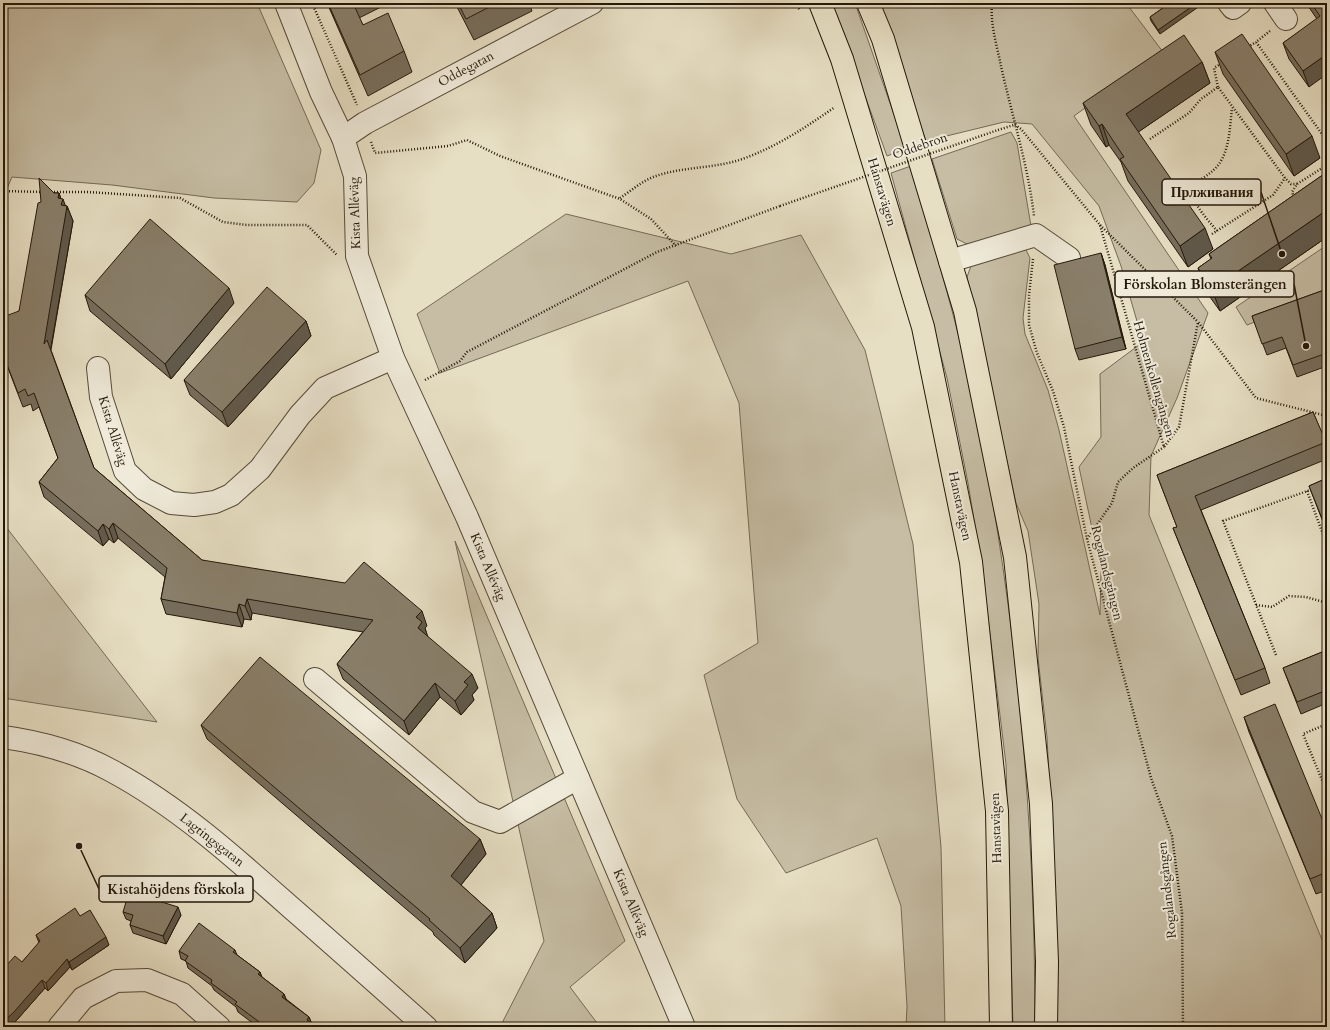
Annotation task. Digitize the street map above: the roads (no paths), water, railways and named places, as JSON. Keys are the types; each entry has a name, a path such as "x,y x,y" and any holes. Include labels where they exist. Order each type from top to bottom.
{"main road":[{"name":"Hanstavägen","path":"820,3 842,59 923,327 971,562 997,811 1001,1027"},
{"path":"868,3 883,39 965,312 1015,558 1041,804 1047,962 1046,1027"}],"street":[{"name":"Kista Alléväg","path":"286,3 322,92 343,138 355,176 357,256 392,358 467,517 684,1027"},
{"name":"Oddegatan","path":"343,138 365,122 556,11 592,3"},
{"path":"1229,3 1232,8 1240,3"},
{"path":"950,261 1036,235 1069,258"},
{"name":"Kista Alléväg","path":"98,368 101,397 125,472 144,489 170,503 194,505 215,502 231,495 260,469 300,415 325,388 392,358"},
{"path":"315,679 473,812 500,822 578,778"},
{"name":"Lagtingsgatan","path":"3,737 40,744 76,755 112,771 188,820 226,850 426,1027"},
{"path":"59,1027 83,998 116,981 147,980 182,994 219,1027"}],"place":[{"name":"Прлживания","path":"1282,254"},
{"name":"Förskolan Blomsterängen","path":"1306,346"},
{"name":"Kistahöjdens förskola","path":"79,846"}]}
